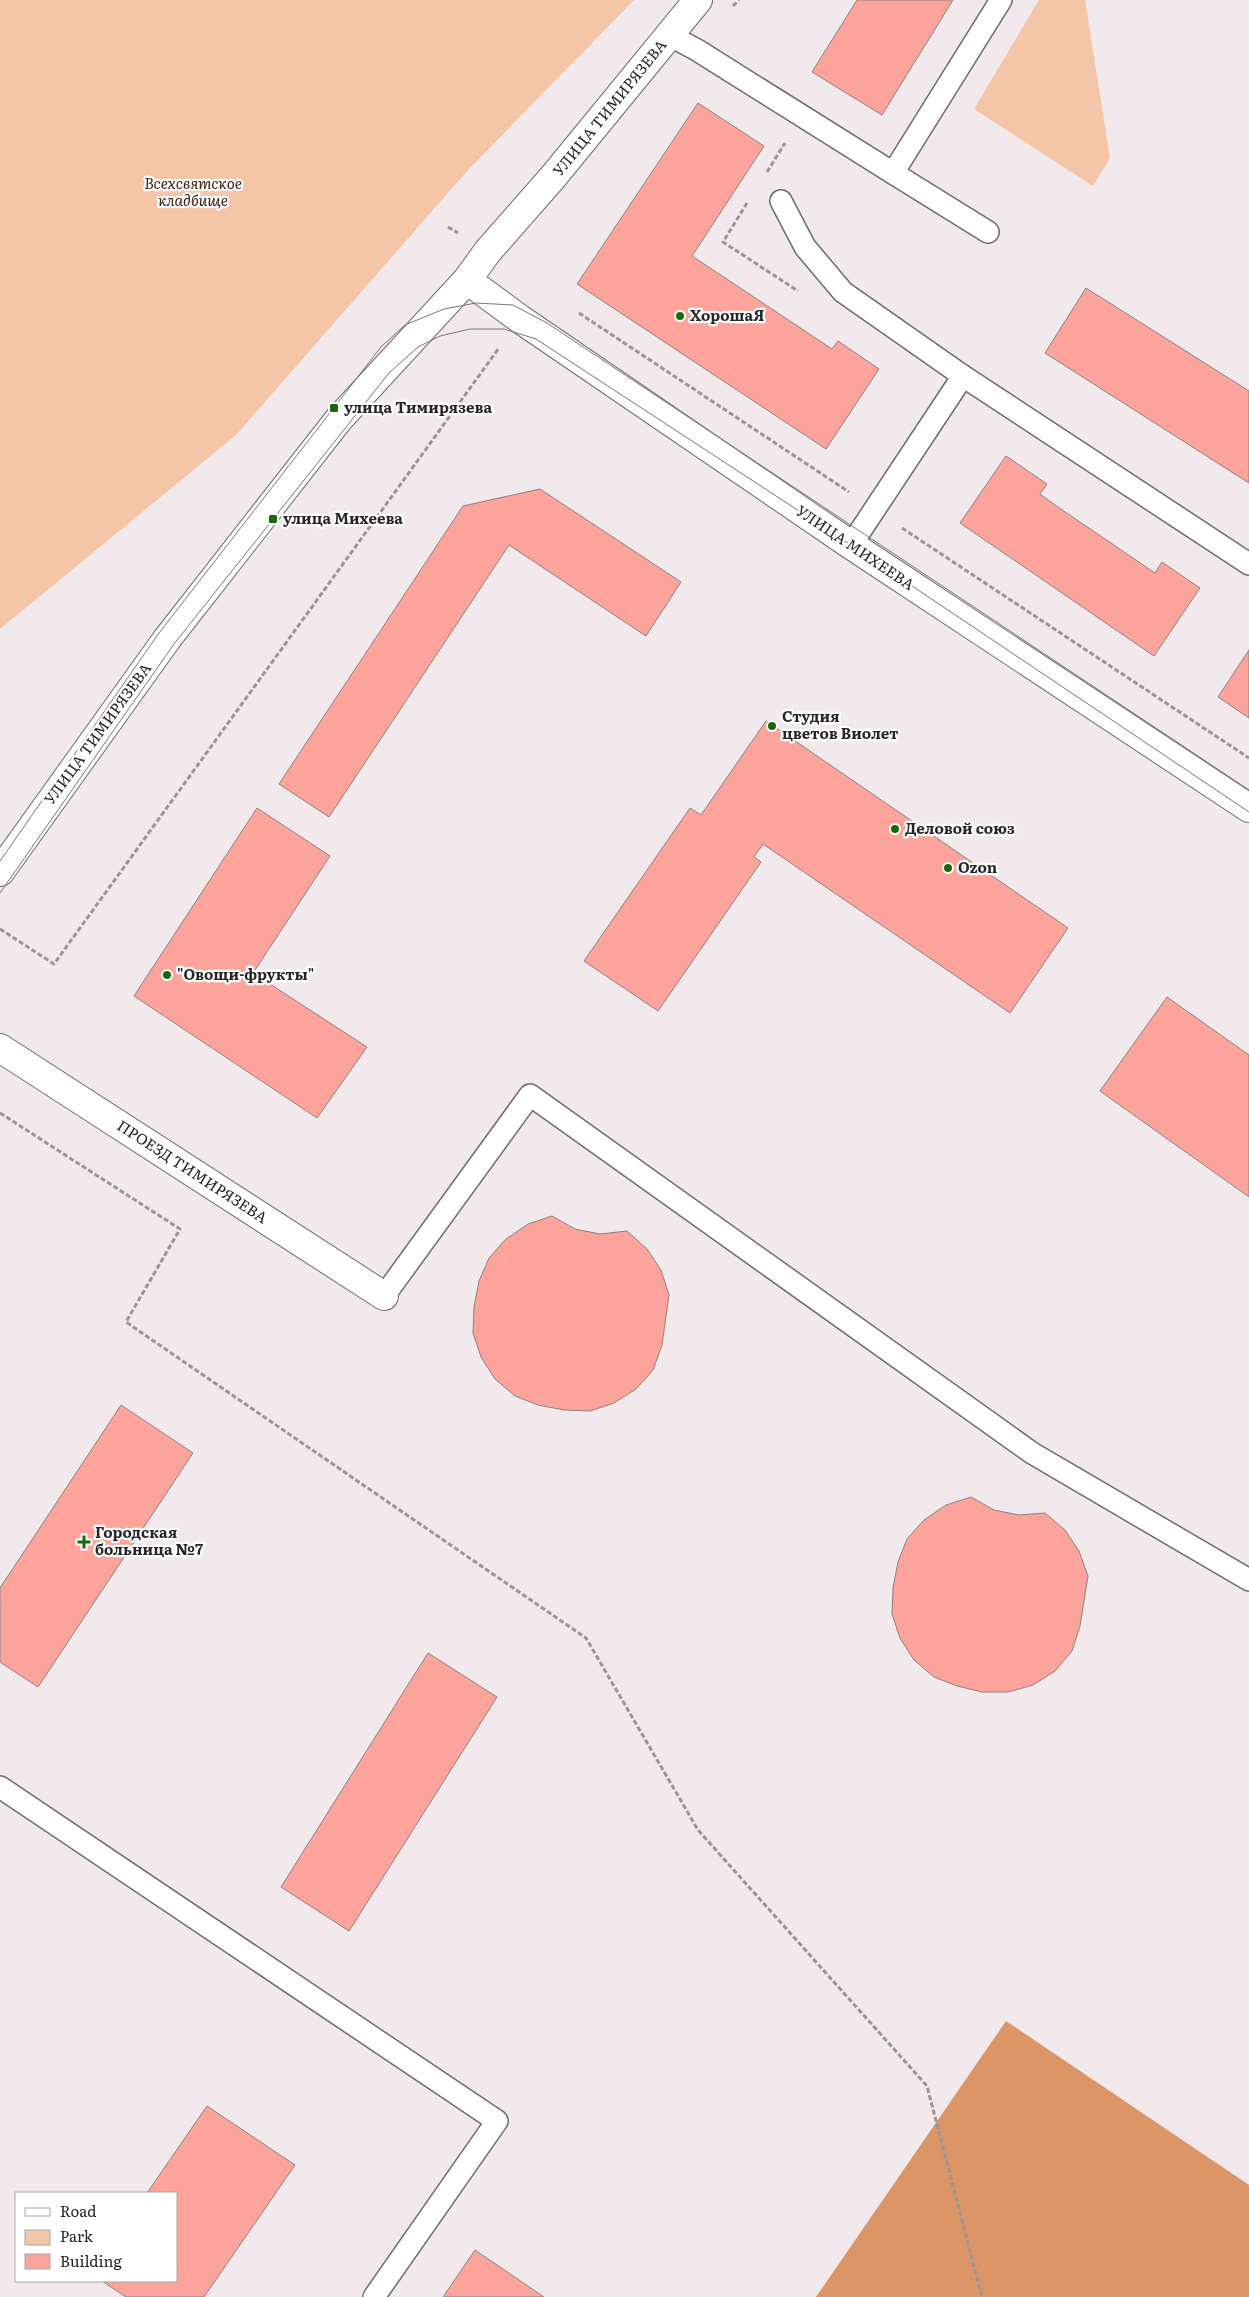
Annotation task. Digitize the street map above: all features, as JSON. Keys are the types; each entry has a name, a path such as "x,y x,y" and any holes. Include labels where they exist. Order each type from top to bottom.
{"street":[{"name":"УЛИЦА ТИМИРЯЗЕВА","path":"0,872 167,638 339,418 466,280 488,251 553,177 698,0"},
{"name":"УЛИЦА МИХЕЕВА","path":"466,280 520,319 851,545 1249,808"},
{"name":"ПРОЕЗД ТИМИРЯЗЕВА","path":"0,1048 384,1296"}],"lane":[{"path":"893,172 1001,0"},
{"path":"669,36 697,50 988,232"},
{"path":"781,201 805,247 843,292 963,376 1249,564"},
{"path":"851,545 963,376"},
{"path":"384,1296 530,1095 1032,1453 1249,1580"},
{"path":"0,1788 497,2121 374,2297"}],"path":[{"path":"0,929 54,964 520,319"},
{"path":"0,1113 180,1229 126,1322 586,1638 698,1830 927,2086 982,2297"}],"green space":[{"name":"Всехсвятское кладбище","path":"0,0 634,0 468,170 236,435 0,629"},
{"path":"1039,0 1085,0 1110,158 1093,186 974,109"}],"shaded area":[{"path":"1006,2021 1249,2185 1249,2297 816,2297"}],"building":[{"path":"857,0 953,0 882,115 812,72"},
{"path":"698,103 764,146 692,256 832,349 838,341 879,369 826,449 577,284"},
{"path":"1086,288 1249,391 1249,483 1045,353"},
{"path":"1006,456 1047,484 1040,494 1055,505 1155,573 1162,562 1200,588 1154,656 960,523"},
{"path":"540,489 681,582 646,636 509,545 329,817 279,784 463,506"},
{"path":"1249,650 1249,718 1218,697"},
{"path":"766,721 1068,928 1010,1013 763,844 754,857 761,862 658,1011 584,961 690,808 701,815"},
{"path":"257,808 330,856 253,973 367,1047 317,1118 134,996"},
{"path":"1167,997 1249,1055 1249,1197 1100,1091"},
{"path":"552,1216 575,1229 600,1234 627,1231 647,1249 661,1270 669,1295 662,1345 653,1370 636,1389 614,1403 590,1411 564,1410 538,1405 515,1396 495,1379 481,1357 473,1333 474,1307 479,1281 489,1258 506,1239 528,1224"},
{"path":"121,1405 193,1453 38,1687 0,1662 0,1588"},
{"path":"971,1497 994,1510 1019,1515 1045,1513 1065,1530 1079,1551 1088,1576 1080,1626 1072,1651 1055,1671 1033,1685 1008,1692 982,1692 957,1686 934,1677 914,1660 900,1638 892,1614 893,1588 898,1562 907,1539 924,1520 946,1505"},
{"path":"428,1653 497,1697 349,1931 281,1887"},
{"path":"207,2106 295,2165 204,2297 126,2297 104,2282 178,2282 178,2192 148,2192"},
{"path":"475,2250 544,2297 443,2297"}],"tram line":[{"path":"0,861 159,633 381,347 405,325 444,309 476,303 513,305 547,323 1249,790"},
{"path":"0,893 174,644 389,373 418,347 440,336 470,329 504,329 536,339 851,545 1249,812"}],"place":[{"name":"ХорошаЯ","path":"680,316"},
{"name":"улица Тимирязева","path":"334,408"},
{"name":"улица Михеева","path":"273,519"},
{"name":"Студия цветов Виолет","path":"772,726"},
{"name":"Деловой союз","path":"895,829"},
{"name":"Ozon","path":"948,868"},
{"name":"\"Овощи-фрукты\"","path":"167,975"},
{"name":"Городская больница №7","path":"84,1542"}]}
